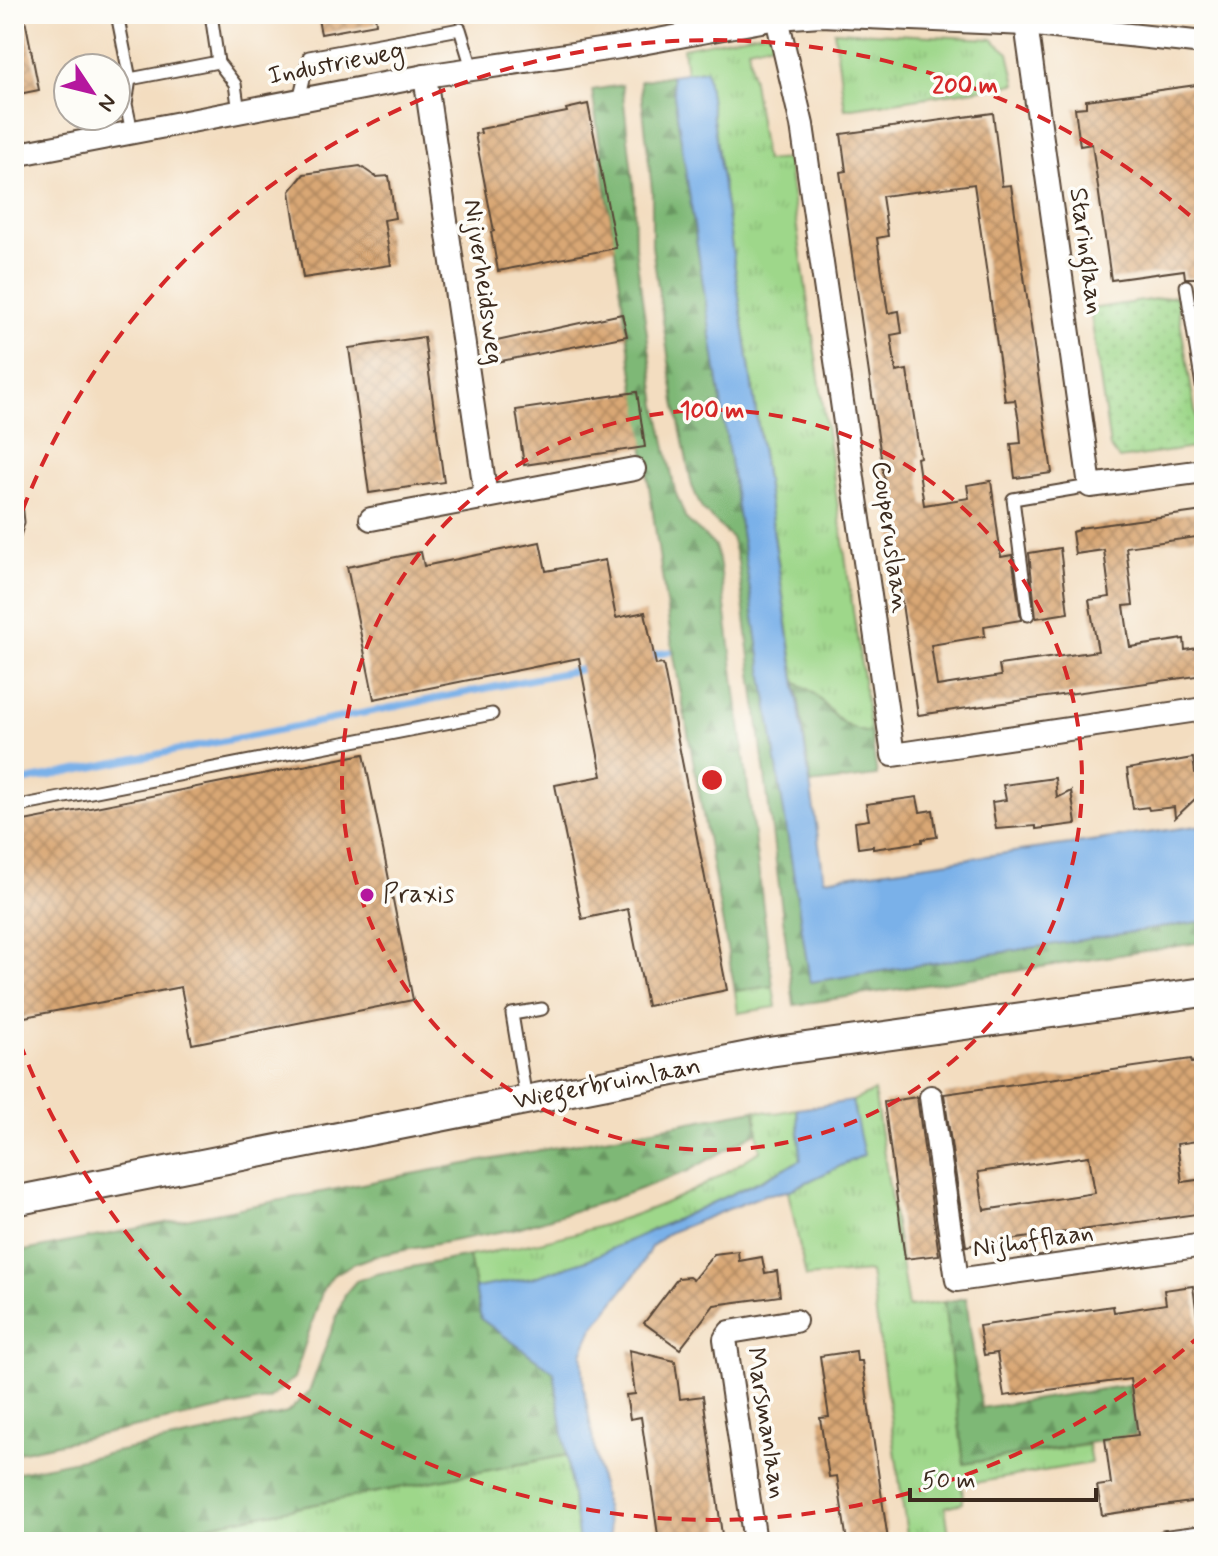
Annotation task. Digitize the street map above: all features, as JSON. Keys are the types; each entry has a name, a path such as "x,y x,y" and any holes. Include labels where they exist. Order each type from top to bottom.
{"street":[{"name":"Industrieweg","path":"14,155 425,76 620,47 771,19 821,15 1026,19 1204,43"},
{"name":"Couperuslaan","path":"771,19 802,125 893,755 1204,709"},
{"name":"Staringlaan","path":"1026,19 1090,486"},
{"name":"Nijverheidsweg","path":"425,76 486,497"},
{"path":"371,519 634,469"},
{"path":"1090,486 1204,471"},
{"name":"Wiegerbruinlaan","path":"14,1201 834,1042 1204,992"},
{"name":"Nijhofflaan","path":"931,1097 957,1280 1204,1245"},
{"name":"Marsmanlaan","path":"755,1542 725,1339 730,1332 795,1321"},
{"path":"1166,1542 1204,1537"}],"lane":[{"path":"117,14 125,52"},
{"path":"211,14 218,62 235,84 239,112"},
{"path":"299,100 309,57 445,31 460,29 472,68"},
{"path":"132,79 218,62"},
{"path":"1186,286 1204,398"},
{"path":"14,486 18,522 14,535"},
{"path":"1028,615 1013,499 1090,486"},
{"path":"14,807 492,714"},
{"path":"526,1100 512,1014 542,1009"}],"green space":[{"path":"769,31 778,42 748,48 765,161 787,159 871,733 846,725 817,696 796,683 706,71 686,73 683,48"},
{"path":"834,31 992,39 1009,53 1016,84 845,109"},
{"path":"671,75 810,982 1204,921 1204,942 794,1005 738,562 731,537 702,509 692,486 675,402 652,246 652,190 640,81"},
{"path":"622,85 634,191 635,248 657,405 675,491 686,519 715,546 720,566 773,986 735,991 672,645 592,90"},
{"path":"1176,296 1201,447 1119,459 1110,447 1090,309"},
{"path":"796,683 817,696 846,725 871,733 877,776 811,784"},
{"path":"773,986 776,1007 738,1013 735,991"},
{"path":"874,1091 908,1307 944,1302 964,1463 1088,1445 1091,1463 962,1485 963,1503 945,1507 950,1542 908,1542 870,1272 806,1277 788,1191 863,1155 852,1101"},
{"path":"797,1109 801,1160 587,1260 532,1278 475,1288 469,1256 588,1230 674,1199 760,1151 755,1110 776,1113"},
{"path":"755,1110 758,1132 688,1171 610,1200 514,1229 374,1256 333,1275 323,1289 294,1378 269,1399 14,1453 14,1253"},
{"path":"469,1256 481,1319 554,1372 567,1455 122,1542 14,1542 14,1473 287,1413 309,1392 345,1294 356,1281 376,1274"},
{"path":"966,1298 981,1408 1129,1385 1136,1435 964,1464 944,1302"},
{"path":"567,1455 579,1542 122,1542"}],"water":[{"path":"706,70 824,879 1204,825 1204,921 810,982 671,75"},
{"path":"852,1101 864,1155 788,1191 764,1195 668,1233 651,1247 640,1268 593,1328 582,1353 584,1389 611,1542 579,1542 554,1372 481,1319 475,1288 532,1278 587,1260 764,1179 801,1160 797,1109"}],"building":[{"path":"14,14 24,14 39,90 14,95"},
{"path":"317,14 375,14 376,24 321,34"},
{"path":"1204,84 1204,278 1185,278 1184,270 1111,280 1092,144 1080,146 1075,108 1086,107 1086,100"},
{"path":"588,104 616,248 498,271 491,232 494,231 475,134 481,133 480,129 567,112 566,109"},
{"path":"993,113 1002,186 1011,185 1052,473 1015,478 1011,444 1021,443 1019,421 1015,400 1005,401 974,184 882,196 888,236 877,238 888,313 899,311 902,333 891,335 896,372 907,370 924,505 969,498 967,485 991,481 1001,557 1012,555 1021,620 984,626 985,636 931,645 937,686 1001,676 999,665 1098,651 1089,600 1110,597 1104,550 1075,554 1072,532 1079,528 1204,511 1204,536 1126,547 1133,605 1124,606 1130,647 1184,639 1185,650 1204,647 1204,675 918,715 840,172 846,171 841,134"},
{"path":"360,166 376,177 389,176 395,218 384,220 391,265 303,278 290,191 304,174"},
{"path":"622,314 627,336 496,362 492,342"},
{"path":"424,337 444,482 369,493 349,348"},
{"path":"637,392 645,447 524,465 516,410"},
{"path":"540,542 546,571 605,560 616,618 645,612 656,665 663,664 727,990 647,1006 628,909 582,919 555,785 602,776 579,658 374,699 347,567 421,552 424,566"},
{"path":"1060,548 1068,613 1036,618 1029,553"},
{"path":"364,754 413,1000 192,1044 181,987 14,1019 14,823"},
{"path":"1193,758 1195,773 1204,772 1204,808 1195,799 1175,818 1174,807 1133,809 1127,769"},
{"path":"1055,778 1057,798 1071,791 1076,824 1036,829 1036,826 996,829 992,802 1006,800 1003,785"},
{"path":"917,797 920,812 933,810 937,837 873,849 873,846 858,848 855,822 869,820 866,804"},
{"path":"1191,1059 1192,1063 1204,1061 1204,1140 1177,1144 1182,1182 1204,1179 1204,1213 966,1246 944,1094","holes":["1089,1156 1095,1193 984,1210 978,1172"]},
{"path":"917,1097 939,1255 905,1259 884,1102"},
{"path":"738,1251 739,1261 762,1257 765,1273 777,1271 780,1296 714,1305 680,1349 644,1323 678,1278 689,1277 693,1280 714,1254"},
{"path":"1193,1286 1204,1367 1204,1500 1102,1515 1097,1486 1111,1484 1105,1439 1138,1435 1130,1379 1004,1396 997,1353 984,1355 979,1326 1113,1306 1114,1312 1166,1304 1164,1290"},
{"path":"629,1350 675,1361 680,1399 703,1396 723,1542 659,1542 641,1417 630,1419 626,1395 635,1394"},
{"path":"856,1351 857,1361 862,1361 888,1540 874,1542 847,1542 837,1476 829,1477 820,1418 829,1417 820,1356"}],"waterway":[{"path":"648,656 669,652"},
{"path":"14,783 588,668"}],"place":[{"name":"Praxis","path":"367,895"}]}
